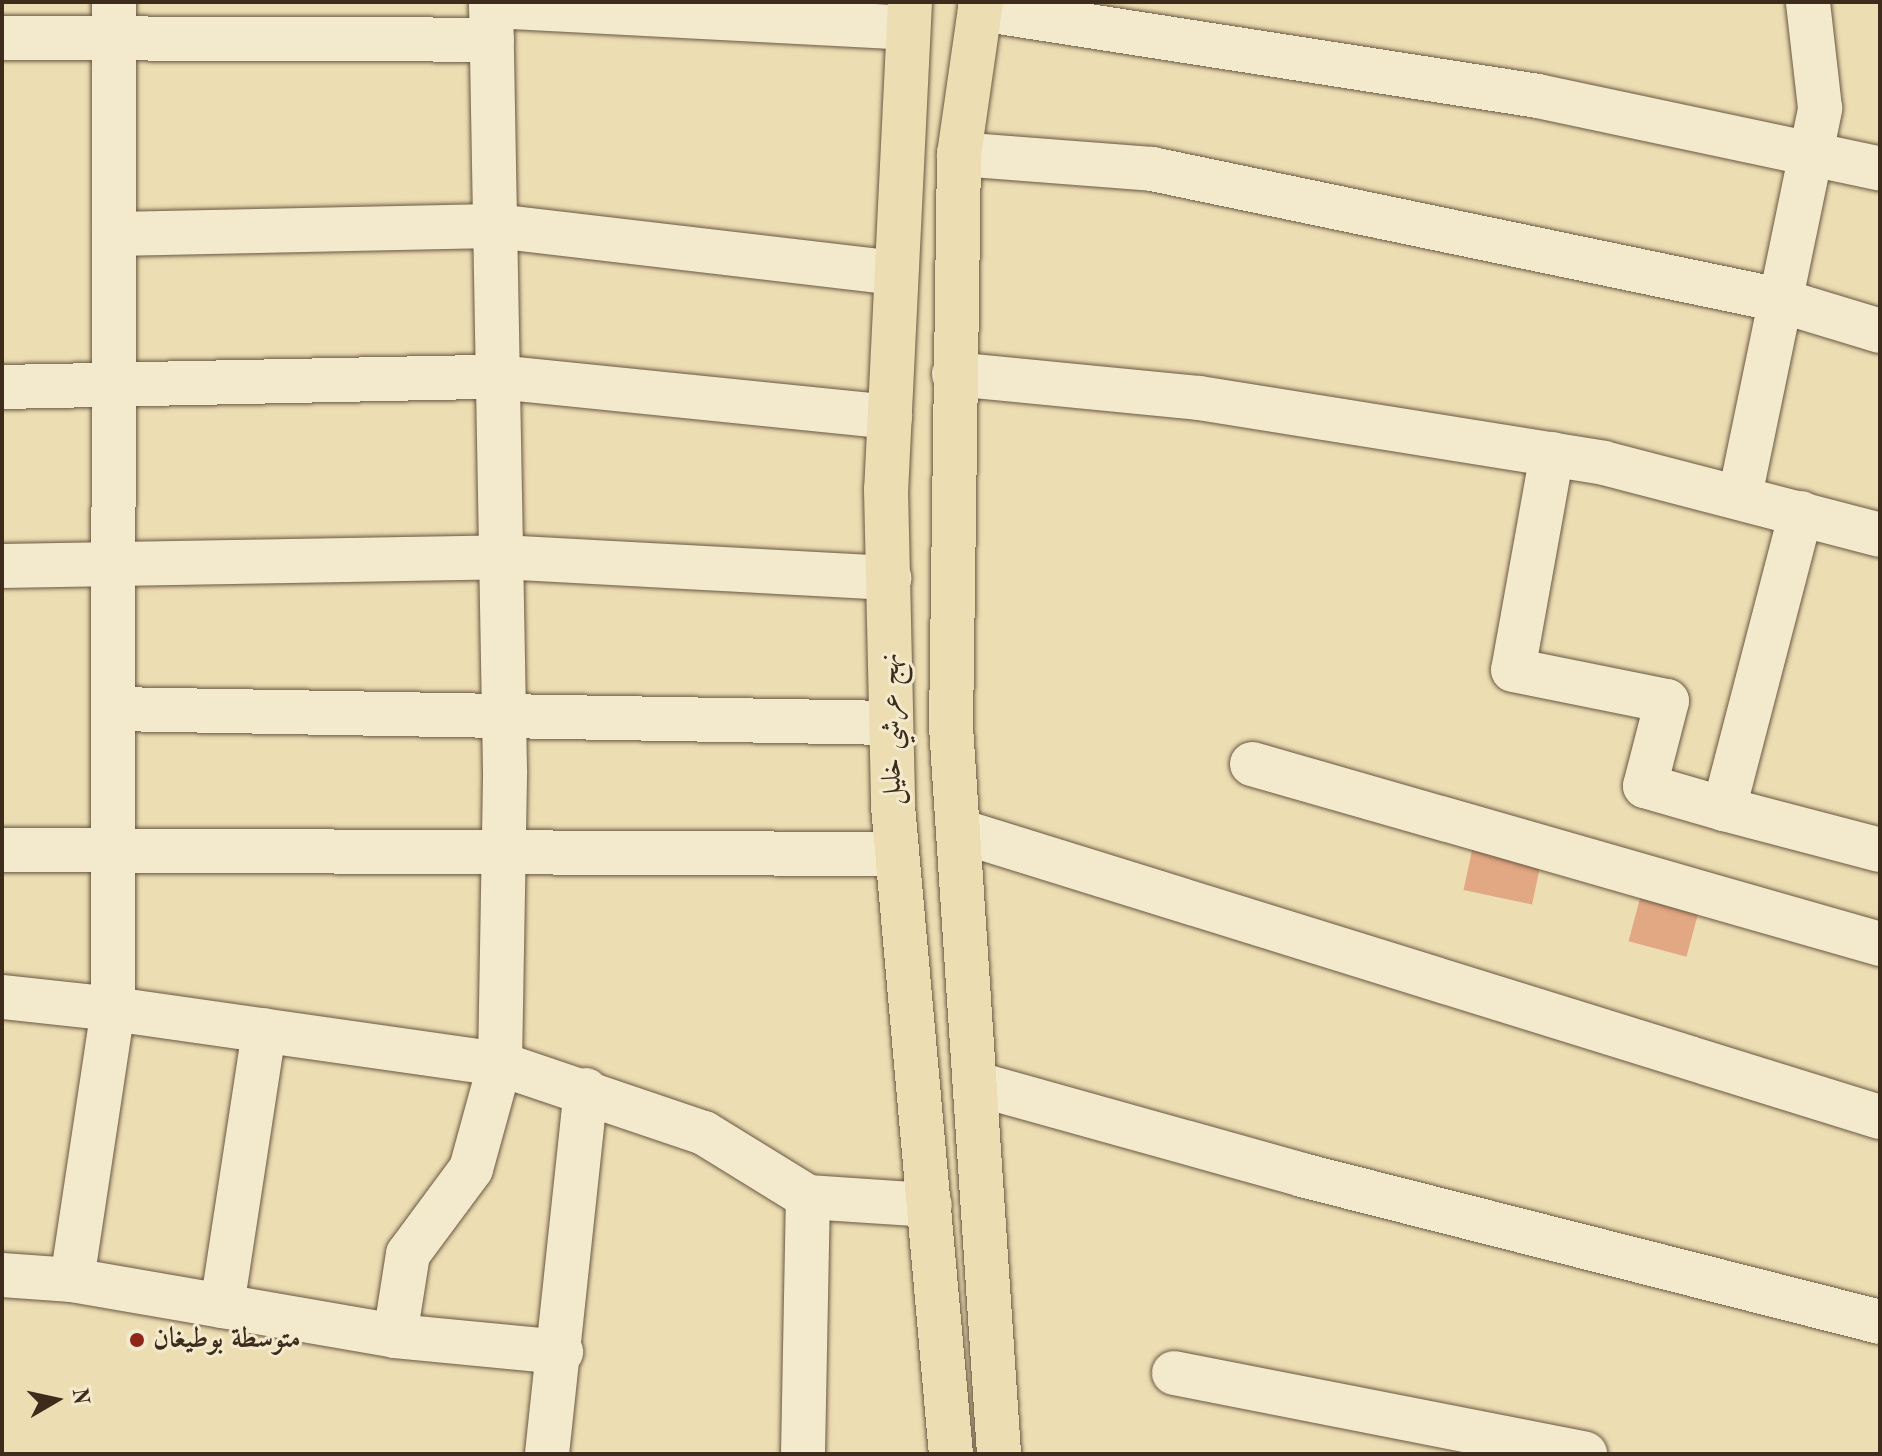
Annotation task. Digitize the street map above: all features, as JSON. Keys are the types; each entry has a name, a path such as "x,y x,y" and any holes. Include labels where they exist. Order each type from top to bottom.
{"highway":[{"path":"980,5 959,154 951,727 963,832 999,1454"},
{"name":"نهج عرشي خليل","path":"907,15 890,417 891,723 897,854 951,1454"}],"street":[{"path":"1740,496 1775,299 1820,108 1808,2"},
{"path":"980,5 1538,96 1880,169"},
{"path":"2,38 114,21 907,15"},
{"path":"395,1336 408,1254 471,1169 500,1064 504,713 491,16"},
{"path":"72,1280 113,1009 114,21"},
{"path":"959,154 1152,169 1775,299 1880,331"},
{"path":"114,234 495,226 894,273"},
{"path":"954,374 1199,398 1552,454 1740,496 1880,535"},
{"path":"2,387 498,377 890,417"},
{"path":"1552,454 1513,670 1667,701 1645,786 1880,850"},
{"path":"1724,809 1801,513"},
{"path":"2,566 113,568 501,557 889,578"},
{"path":"113,709 504,713 891,723"},
{"path":"1252,764 1880,944"},
{"path":"963,832 1880,1117"},
{"path":"2,850 897,854"},
{"path":"2,997 113,1009 500,1064 586,1090 704,1133 808,1197 930,1205"},
{"path":"222,1306 264,1030"},
{"path":"977,1084 1317,1179 1880,1322"},
{"path":"547,1454 561,1352 586,1090"},
{"path":"803,1454 808,1197"},
{"path":"2,1275 72,1280 395,1336 561,1352"},
{"path":"1174,1373 1585,1454"}],"building":[{"path":"1474,841 1542,856 1532,904 1464,890"},
{"path":"1642,891 1700,907 1686,957 1629,941"}],"place":[{"name":"متوسطة بوطيغان","path":"137,1340"}]}
